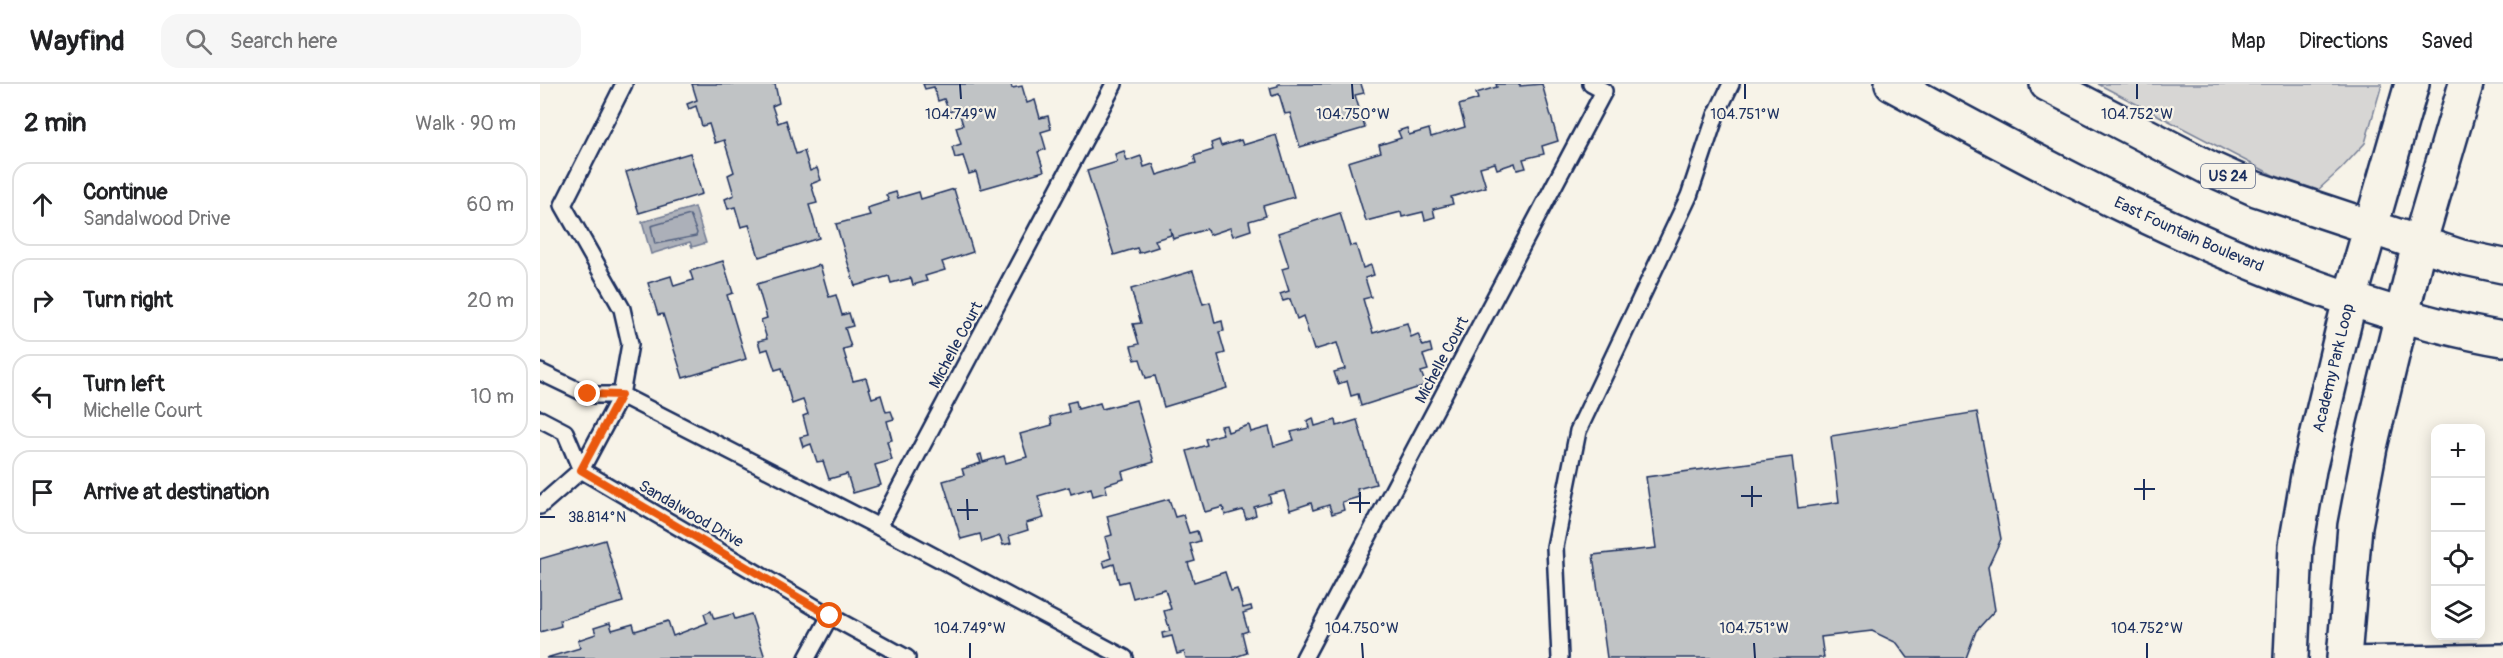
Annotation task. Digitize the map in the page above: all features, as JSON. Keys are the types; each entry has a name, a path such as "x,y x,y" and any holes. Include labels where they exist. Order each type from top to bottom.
{"main road":[{"name":"East Fountain Boulevard","path":"1892,84 2009,148 2230,255 2301,284 2402,316 2441,328 2503,339"},
{"name":"US 24","path":"2047,84 2209,168 2256,189 2370,229 2461,257 2503,266"},
{"name":"Academy Park Loop","path":"2291,658 2296,546 2307,481 2350,299 2412,84"},
{"path":"2344,657 2355,526 2370,447 2419,244 2466,84"}],"lane":[{"path":"540,506 581,470 621,395 630,344 622,309 563,206 624,84"},
{"name":"Michelle Court","path":"879,527 1114,84"},
{"name":"Michelle Court","path":"1304,658 1604,91 1592,84"},
{"path":"1560,658 1555,547 1578,431 1689,196 1716,115 1731,84"},
{"path":"540,372 588,394 621,395 879,527 1125,658"},
{"path":"540,419 566,432 581,470"},
{"name":"Sandalwood Drive","path":"581,470 830,616 907,658"},
{"path":"807,658 830,616"},
{"path":"2344,657 2458,656 2503,652"}],"shaded area":[{"path":"2098,84 2382,84 2365,143 2318,190 2273,175"}],"water":[{"path":"695,207 706,243 692,247 690,242 651,254 642,222"}],"building":[{"path":"692,84 775,84 779,103 772,106 778,123 786,120 796,154 804,151 810,171 817,168 821,180 811,184 817,203 809,205 819,238 759,257 749,225 741,227 735,207 728,209 725,199 734,195 728,175 734,172 724,140 715,143 709,124 702,126 696,106 689,109 687,104 697,100"},
{"path":"923,84 1011,84 1012,88 1022,86 1027,103 1035,100 1040,118 1048,116 1051,129 1041,132 1046,149 1038,152 1044,171 981,189 976,172 969,174 963,156 955,158 952,147 961,144 956,127 963,125 958,109 949,112 944,99 938,101 934,87 925,89"},
{"path":"1278,84 1361,84 1364,93 1355,95 1365,128 1300,147 1290,113 1285,114 1279,94 1272,96 1270,88"},
{"path":"1496,84 1520,84 1520,86 1542,84 1558,141 1542,146 1544,154 1523,159 1526,168 1517,170 1515,163 1497,169 1495,163 1480,167 1486,187 1451,197 1453,204 1433,209 1435,217 1425,220 1423,212 1402,217 1401,212 1366,221 1348,162 1381,152 1379,145 1401,138 1398,131 1407,128 1409,135 1429,129 1431,137 1465,127 1459,105 1478,99 1476,93 1497,87"},
{"path":"1276,135 1294,197 1263,206 1266,216 1249,221 1251,230 1233,236 1230,228 1209,235 1207,229 1173,239 1170,228 1171,235 1155,240 1158,247 1139,253 1137,248 1114,255 1087,171 1117,162 1115,154 1124,151 1127,161 1141,156 1144,167 1153,164 1157,175 1196,163 1194,156 1213,150 1211,143 1219,140 1221,146 1241,140 1243,145"},
{"path":"690,153 702,194 639,213 626,172"},
{"path":"954,189 973,252 942,262 945,270 925,276 927,281 913,285 911,278 891,283 889,276 855,286 836,224 870,215 867,208 889,201 886,195 896,192 898,198 919,192 921,199"},
{"path":"1340,213 1350,246 1356,245 1363,268 1371,265 1374,275 1365,278 1371,297 1363,299 1373,333 1407,323 1411,337 1418,334 1423,346 1430,344 1432,352 1423,355 1428,370 1421,372 1426,385 1361,406 1358,394 1351,396 1347,381 1338,384 1334,372 1345,369 1337,343 1314,350 1303,316 1297,319 1290,299 1283,301 1280,294 1289,291 1282,269 1289,267 1278,233"},
{"path":"723,261 733,293 727,295 746,359 683,378 663,314 658,315 648,283 671,276 674,286 693,280 690,271"},
{"path":"820,265 829,297 836,295 842,315 849,313 853,326 845,328 851,347 843,349 853,381 866,378 872,398 881,395 886,412 891,411 894,419 887,421 892,440 887,441 892,460 875,465 881,485 853,493 847,474 829,479 823,461 817,462 811,444 803,447 800,437 808,435 803,416 808,414 803,400 792,404 782,368 775,370 768,349 761,351 758,341 767,339 761,320 767,318 757,284"},
{"path":"1193,271 1203,304 1210,302 1215,323 1222,321 1224,331 1219,332 1225,353 1218,355 1227,388 1164,407 1155,376 1146,378 1140,359 1135,360 1131,346 1139,344 1133,324 1141,323 1131,289"},
{"path":"1136,400 1154,462 1122,472 1124,479 1105,485 1107,492 1093,496 1091,488 1071,494 1069,487 1038,496 1044,518 1026,523 1028,530 1009,536 1011,543 1003,545 1000,536 982,542 980,534 961,539 943,481 964,475 962,469 981,463 978,455 981,454 983,462 1004,456 1006,463 1027,457 1020,434 1052,425 1050,417 1069,412 1067,403 1076,401 1078,409 1100,403 1102,409"},
{"path":"1977,412 2001,539 1988,567 1995,610 1976,631 1966,658 1908,658 1897,643 1872,631 1821,637 1824,658 1607,658 1593,555 1656,548 1646,477 1792,457 1798,508 1839,502 1831,436"},
{"path":"1313,418 1315,426 1336,420 1337,426 1357,420 1376,484 1357,489 1359,497 1342,502 1344,510 1332,514 1329,505 1313,510 1311,503 1290,510 1284,491 1269,495 1271,502 1254,507 1256,515 1246,519 1243,510 1225,515 1223,507 1205,512 1187,451 1207,445 1205,439 1223,434 1220,426 1226,425 1228,432 1249,425 1251,432 1269,427 1274,446 1294,440 1291,432 1309,428 1307,421"},
{"path":"1169,499 1175,517 1183,515 1189,533 1197,531 1200,541 1190,544 1195,561 1188,563 1194,582 1225,572 1231,591 1237,589 1243,608 1251,606 1252,610 1243,613 1248,631 1242,633 1247,653 1232,658 1186,658 1184,652 1177,654 1172,636 1163,638 1162,633 1170,631 1164,611 1171,609 1165,589 1133,598 1128,581 1119,583 1114,564 1105,567 1103,561 1111,558 1105,537 1112,535 1107,516"},
{"path":"605,540 623,602 560,620 561,626 540,632 540,559"},
{"path":"711,611 714,619 733,614 735,619 751,614 765,658 546,658 580,648 578,640 596,634 594,628 610,623 612,630 633,624 635,631 668,621 673,636 707,623 704,614"}],"route":[{"path":"588,394 621,395 581,470 830,616"}]}
